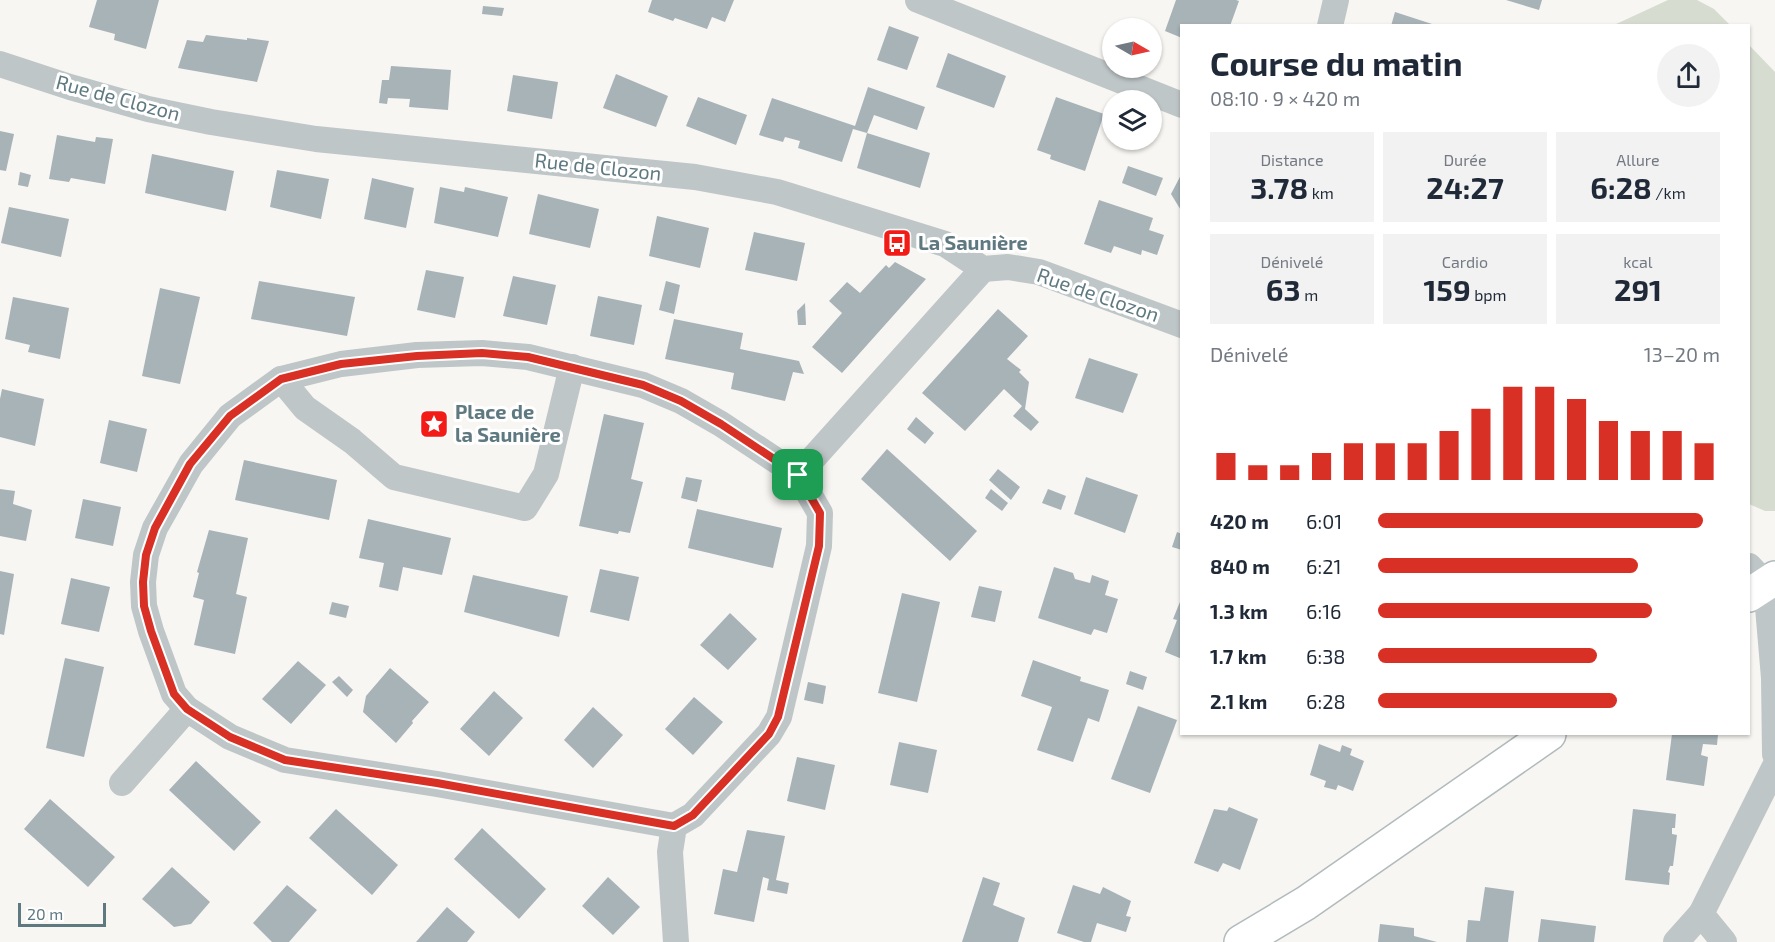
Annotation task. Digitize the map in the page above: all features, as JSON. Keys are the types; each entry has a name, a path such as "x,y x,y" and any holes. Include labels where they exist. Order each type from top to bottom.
{"main road":[{"path":"1241,942 1306,903 1548,735"}],"street":[{"path":"918,0 1180,104"},
{"path":"1330,24 1336,0"},
{"name":"Rue de Clozon","path":"0,64 148,110 211,122 316,139 695,177 777,192 945,244 983,269 1008,267 1039,272 1180,324"},
{"path":"798,475 983,269"},
{"path":"482,353 528,357 572,367 643,385 681,401 721,424 798,475 820,513 819,546 778,717 769,734 693,815 674,826 437,783 285,760 230,737 187,709 174,694 144,606 143,582 146,555 155,528 190,464 230,416 281,379 341,364 482,353"},
{"path":"281,379 305,408 352,441 394,477 525,508 546,474 572,367"},
{"path":"1760,581 1774,678 1775,754"},
{"path":"122,783 187,709"},
{"path":"1676,942 1701,914 1775,766"},
{"path":"674,826 670,852 676,942"},
{"path":"1701,914 1724,942"}],"shaded area":[{"path":"1668,0 1697,0 1714,9 1729,24 1616,24"},
{"path":"1750,46 1775,72 1775,511 1765,511 1750,504"}],"building":[{"path":"97,0 159,0 146,49 114,40 115,34 89,27"},
{"path":"652,0 734,0 725,22 712,17 707,29 648,12"},
{"path":"1176,0 1239,1 1231,24 1180,24 1180,37 1165,31"},
{"path":"1506,0 1542,0 1539,10"},
{"path":"483,6 504,8 502,16 482,14"},
{"path":"1395,12 1432,24 1392,24"},
{"path":"889,26 919,37 907,70 877,60"},
{"path":"206,35 269,41 257,82 178,68 187,40 203,42"},
{"path":"948,53 1006,76 994,108 936,87"},
{"path":"391,66 451,70 448,110 409,107 410,99 388,98 387,104 379,103 382,80 389,80"},
{"path":"616,74 668,96 656,127 603,108"},
{"path":"513,75 558,82 552,119 507,111"},
{"path":"868,87 925,107 917,130 874,115 867,133 853,129 842,162 798,148 800,141 785,137 783,142 759,135 772,98 855,126"},
{"path":"698,97 747,115 736,145 686,126"},
{"path":"1056,97 1102,113 1102,120 1085,171 1050,159 1051,155 1037,150"},
{"path":"0,131 14,134 6,171 0,170"},
{"path":"867,133 930,153 920,188 857,168"},
{"path":"57,135 95,142 96,137 113,139 105,184 71,178 69,182 49,179"},
{"path":"152,154 234,171 226,211 145,193"},
{"path":"1128,166 1163,178 1156,196 1122,183"},
{"path":"277,170 329,179 321,219 270,207"},
{"path":"20,172 31,175 28,187 18,185"},
{"path":"1180,177 1180,209 1171,194"},
{"path":"372,178 414,188 406,228 364,219"},
{"path":"440,187 464,192 465,187 508,197 498,237 434,223"},
{"path":"538,194 599,209 590,248 529,234"},
{"path":"1099,200 1153,218 1149,230 1164,235 1157,255 1142,250 1141,255 1114,246 1111,253 1084,244"},
{"path":"9,207 69,219 61,257 1,243"},
{"path":"657,216 709,228 700,268 649,256"},
{"path":"754,232 805,243 797,281 745,270"},
{"path":"895,262 926,279 842,373 812,347 842,313 829,301 847,282 860,293 886,265 889,268"},
{"path":"426,270 464,277 455,318 417,310"},
{"path":"513,276 556,285 547,325 503,316"},
{"path":"259,281 355,297 347,336 251,319"},
{"path":"666,281 680,285 674,314 659,310"},
{"path":"160,288 200,297 180,384 142,376"},
{"path":"598,296 642,305 634,345 590,336"},
{"path":"13,297 69,308 60,359 28,352 30,345 5,339"},
{"path":"805,303 806,325 798,325 797,311"},
{"path":"998,309 1028,336 1007,359 1021,370 1019,372 1029,382 1025,409 1039,422 1031,431 1013,416 1022,406 1004,389 965,431 922,393"},
{"path":"674,319 743,333 740,349 799,361 804,374 793,372 785,401 731,389 734,373 665,359"},
{"path":"1089,358 1138,374 1123,413 1075,398"},
{"path":"2,389 44,399 35,446 0,437"},
{"path":"604,414 644,423 631,479 643,482 630,533 619,531 618,534 579,526"},
{"path":"916,417 934,433 925,444 907,429"},
{"path":"109,420 147,429 137,472 100,463"},
{"path":"887,449 977,531 950,561 861,479"},
{"path":"244,460 337,480 329,520 235,500"},
{"path":"998,469 1020,487 1011,500 989,480"},
{"path":"686,477 702,480 697,502 681,498"},
{"path":"1086,477 1138,495 1125,533 1074,514"},
{"path":"0,489 15,491 13,504 32,510 26,541 0,536"},
{"path":"991,489 1008,503 1002,511 985,498"},
{"path":"1048,489 1066,496 1061,510 1042,503"},
{"path":"83,499 121,507 113,546 75,538"},
{"path":"697,509 782,528 773,568 688,548"},
{"path":"368,519 451,538 442,575 403,567 398,591 379,587 384,563 359,558"},
{"path":"209,530 248,538 236,594 247,597 235,654 194,645 204,600 193,597 199,573 197,572"},
{"path":"1177,532 1180,533 1180,549 1172,547"},
{"path":"1054,567 1073,573 1075,579 1090,583 1092,575 1109,581 1105,595 1118,599 1107,633 1094,629 1091,635 1038,618"},
{"path":"600,569 639,577 629,621 590,612"},
{"path":"0,571 14,574 4,635 0,634"},
{"path":"473,575 568,596 559,637 464,612"},
{"path":"71,578 110,587 99,632 61,624"},
{"path":"979,586 1002,591 995,622 971,617"},
{"path":"902,593 940,602 917,702 878,693"},
{"path":"332,602 349,606 346,618 329,614"},
{"path":"1180,602 1180,658 1165,652 1177,620 1173,619"},
{"path":"730,613 757,639 728,670 700,645"},
{"path":"65,658 104,667 84,757 46,748"},
{"path":"1033,660 1081,677 1080,681 1109,690 1099,722 1088,718 1073,762 1037,750 1052,707 1021,696"},
{"path":"298,661 326,685 291,724 262,699"},
{"path":"390,668 429,702 396,743 363,712 366,696"},
{"path":"1130,671 1147,677 1143,690 1126,684"},
{"path":"339,676 353,690 347,697 332,682"},
{"path":"808,682 826,686 823,704 804,700"},
{"path":"494,691 523,718 489,756 460,729"},
{"path":"694,697 723,722 693,755 665,729"},
{"path":"1138,706 1177,720 1150,793 1111,779"},
{"path":"593,707 623,735 593,768 564,740"},
{"path":"1672,735 1718,735 1717,745 1703,744 1701,755 1708,757 1704,786 1666,780"},
{"path":"899,742 937,750 928,793 890,785"},
{"path":"1319,744 1340,752 1342,745 1352,749 1350,755 1364,761 1353,791 1338,785 1336,790 1324,787 1326,781 1310,775"},
{"path":"797,757 835,765 825,810 787,801"},
{"path":"196,761 261,822 234,851 169,790"},
{"path":"50,799 115,857 88,887 24,829"},
{"path":"1229,807 1258,819 1240,870 1223,863 1218,872 1194,863 1214,809 1227,811"},
{"path":"336,809 398,865 372,895 309,838"},
{"path":"1633,809 1676,814 1672,834 1677,835 1673,866 1670,866 1668,872 1670,873 1669,885 1625,880"},
{"path":"482,828 546,889 519,919 454,859"},
{"path":"747,830 785,836 776,880 789,883 787,894 767,890 769,879 763,877 754,922 714,914 723,869 737,872"},
{"path":"172,867 210,902 191,924 174,927 142,899"},
{"path":"608,877 640,907 613,935 582,906"},
{"path":"983,877 1000,883 993,905 1025,918 1018,942 962,942"},
{"path":"287,885 317,910 289,942 272,942 253,923"},
{"path":"1073,885 1100,894 1103,887 1131,901 1126,916 1131,917 1126,932 1097,923 1091,942 1057,933"},
{"path":"1485,887 1514,891 1508,942 1466,942 1468,920 1480,921"},
{"path":"447,907 475,932 467,942 416,942"},
{"path":"1541,919 1596,926 1594,942 1538,942"},
{"path":"1380,924 1414,928 1414,936 1437,942 1378,942"}],"place":[{"name":"La Saunière","path":"897,243"},
{"name":"Place de la Saunière","path":"434,424"}],"route":[{"path":"482,353 528,357 572,367 643,385 681,401 721,424 798,475 820,513 819,546 778,717 769,734 693,815 674,826 437,783 285,760 230,737 187,709 174,694 144,606 143,582 146,555 155,528 190,464 230,416 281,379 341,364 417,356 482,353"}]}
